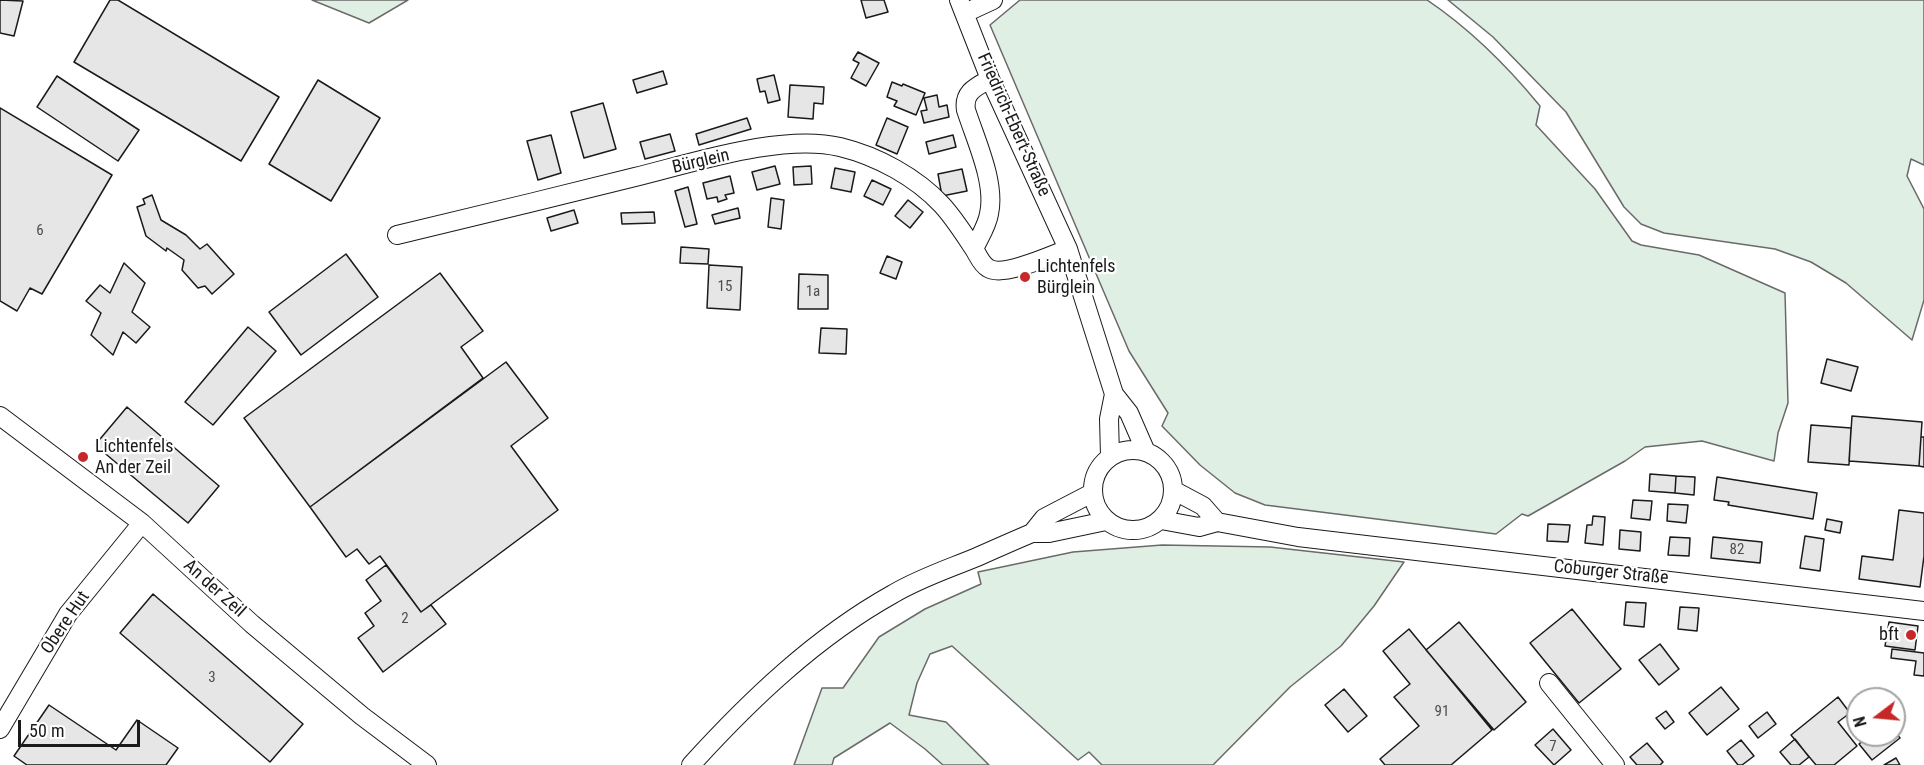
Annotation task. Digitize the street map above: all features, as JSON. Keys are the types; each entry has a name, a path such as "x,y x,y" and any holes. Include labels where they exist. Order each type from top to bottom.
{"street":[{"path":"962,6 993,0"},
{"name":"Friedrich-Ebert-Straße","path":"962,6 990,79 1068,249 1114,394"},
{"path":"974,249 989,217 991,202 987,174 966,110 965,100 968,93 990,79"},
{"name":"Bürglein","path":"397,235 722,156 781,146 809,144 839,147 871,157 901,173 941,203 987,268 996,271 1019,267 1068,249"},
{"path":"1114,394 1129,413 1146,452"},
{"path":"1110,456 1109,419 1114,394"},
{"name":"An der Zeil","path":"0,416 142,523 252,624 362,716 427,765"},
{"path":"1128,450 1146,452 1155,456 1169,472 1173,490 1170,507 1158,522 1135,531 1114,527 1096,508 1092,493 1094,479 1098,470 1110,456 1128,450"},
{"path":"1173,490 1203,506 1217,522"},
{"path":"1032,533 1044,518 1092,493"},
{"path":"691,765 739,714 797,662 858,615 893,593 931,574 1032,533 1049,533 1106,521"},
{"name":"Coburger Straße","path":"1158,522 1199,526 1217,522 1298,537 1924,610"},
{"name":"Obere Hut","path":"0,729 68,614 142,523"},
{"path":"1549,683 1615,765"}],"green space":[{"path":"312,0 408,0 369,23"},
{"path":"1020,0 1427,0 1473,36 1528,91 1540,106 1536,125 1595,189 1632,241 1641,245 1699,255 1785,293 1788,403 1778,433 1774,461 1702,441 1645,447 1625,461 1528,516 1522,514 1496,534 1265,505 1235,493 1200,465 1162,426 1168,413 1129,351 990,25"},
{"path":"1448,0 1924,0 1924,165 1911,159 1907,176 1924,209 1924,300 1912,340 1846,283 1811,262 1775,249 1664,233 1641,224 1624,207 1566,112 1493,37"},
{"path":"1162,545 1270,547 1404,562 1374,606 1341,646 1290,687 1213,765 1102,765 1089,752 1078,760 952,646 930,654 917,683 909,715 946,722 989,765 943,765 890,723 834,758 832,765 794,765 822,688 843,688 879,637 925,609 981,584 978,572 1073,552"}],"building":[{"path":"0,0 23,1 14,36 0,33"},
{"path":"110,0 118,0 279,97 241,161 74,62"},
{"path":"861,0 884,0 888,12 866,18"},
{"path":"858,52 879,63 866,86 851,78 859,63 853,60"},
{"path":"663,71 667,84 637,93 633,80"},
{"path":"774,75 780,100 768,103 765,91 760,92 757,79"},
{"path":"57,76 139,130 118,161 37,107"},
{"path":"318,80 380,118 331,201 269,164"},
{"path":"892,82 925,93 916,115 894,106 897,101 887,97"},
{"path":"790,85 824,87 823,104 814,103 813,119 788,117"},
{"path":"937,95 939,107 947,105 949,117 924,123 921,111 927,110 924,98"},
{"path":"603,103 616,149 584,158 571,112"},
{"path":"0,108 112,175 42,294 30,288 17,311 0,301"},
{"path":"747,118 751,129 699,145 696,134"},
{"path":"887,118 908,127 897,154 876,145"},
{"path":"670,134 675,151 645,159 640,142"},
{"path":"551,135 561,173 538,180 527,141"},
{"path":"953,135 956,147 929,154 926,142"},
{"path":"775,166 780,184 757,190 752,172"},
{"path":"811,166 812,184 794,185 793,167"},
{"path":"835,168 855,172 851,192 831,188"},
{"path":"962,169 967,191 942,196 938,174"},
{"path":"730,176 734,193 725,195 727,199 718,202 717,197 707,199 703,183"},
{"path":"872,180 891,189 883,205 864,196"},
{"path":"688,187 697,224 685,227 675,191"},
{"path":"152,195 161,220 186,235 200,249 207,244 234,274 212,294 205,286 198,288 182,270 184,260 167,248 166,251 146,236 137,207 145,204 143,199"},
{"path":"771,198 784,200 781,229 768,227"},
{"path":"908,200 923,212 910,228 895,216"},
{"path":"738,208 740,218 715,224 712,215"},
{"path":"574,210 578,223 551,231 547,218"},
{"path":"654,212 655,223 622,224 621,213"},
{"path":"681,247 709,249 708,264 680,263"},
{"path":"346,254 378,297 301,355 269,312"},
{"path":"887,256 902,262 896,279 880,273"},
{"path":"124,263 145,283 132,312 150,327 136,343 123,332 113,355 91,335 101,313 86,301 100,285 110,293"},
{"path":"709,265 742,267 740,310 707,308"},
{"path":"440,273 483,331 461,347 483,378 310,507 244,418"},
{"path":"799,274 828,275 828,309 798,309"},
{"path":"248,327 276,351 213,425 185,402"},
{"path":"821,328 847,329 846,354 819,353"},
{"path":"1827,359 1858,367 1851,391 1821,383"},
{"path":"506,362 548,418 511,446 558,510 421,612 380,556 369,564 357,549 346,557 310,507"},
{"path":"127,407 219,486 188,523 95,445"},
{"path":"1852,416 1922,422 1919,466 1849,461"},
{"path":"1811,425 1851,428 1849,465 1808,462"},
{"path":"1921,437 1924,437 1924,467 1919,466"},
{"path":"1650,474 1676,476 1675,493 1649,491"},
{"path":"1676,476 1695,477 1694,495 1675,493"},
{"path":"1717,477 1817,493 1813,519 1728,505 1729,502 1714,500"},
{"path":"1633,500 1652,501 1650,520 1631,518"},
{"path":"1668,504 1688,505 1686,523 1667,521"},
{"path":"1899,510 1924,513 1924,556 1920,587 1859,579 1862,556 1893,560"},
{"path":"1593,516 1605,517 1603,545 1585,543 1587,525 1592,525"},
{"path":"1827,519 1842,522 1840,533 1825,530"},
{"path":"1548,524 1570,525 1568,542 1547,541"},
{"path":"1620,530 1641,532 1640,551 1619,549"},
{"path":"1805,536 1824,539 1820,571 1800,568"},
{"path":"1670,537 1690,538 1689,556 1668,555"},
{"path":"1713,537 1762,542 1760,563 1711,558"},
{"path":"386,565 421,612 431,605 446,624 383,672 358,638 374,626 365,613 381,601 366,580"},
{"path":"153,594 303,724 270,762 120,633"},
{"path":"1626,602 1646,603 1644,627 1624,625"},
{"path":"1680,607 1699,608 1697,631 1678,629"},
{"path":"1572,609 1621,669 1579,703 1530,643"},
{"path":"1459,622 1526,702 1494,730 1426,650"},
{"path":"1889,622 1918,626 1915,650 1885,646"},
{"path":"1409,629 1492,730 1451,765 1385,765 1380,759 1419,726 1394,697 1410,684 1383,651"},
{"path":"1660,644 1679,669 1659,685 1639,660"},
{"path":"1892,649 1924,653 1924,676 1914,675 1916,661 1891,658"},
{"path":"1721,687 1739,709 1707,735 1689,713"},
{"path":"1344,689 1367,716 1348,732 1325,705"},
{"path":"1838,697 1846,708 1846,716 1838,722 1846,732 1846,747 1856,747 1834,765 1816,765 1791,735"},
{"path":"49,705 116,750 137,720 178,748 166,765 27,765 14,756"},
{"path":"1666,711 1674,722 1665,729 1656,718"},
{"path":"1767,712 1776,724 1758,738 1749,726"},
{"path":"1553,729 1571,750 1554,765 1535,745"},
{"path":"1795,739 1809,757 1799,765 1791,765 1780,752"},
{"path":"1741,740 1754,756 1742,765 1738,765 1727,751"},
{"path":"1647,743 1663,762 1660,765 1637,765 1630,757"},
{"path":"1861,747 1889,747 1872,760"},
{"path":"1896,758 1900,765 1884,765"}],"place":[{"name":"Lichtenfels Bürglein","path":"1025,277"},
{"name":"Lichtenfels An der Zeil","path":"83,457"},
{"name":"bft","path":"1911,635"}]}
